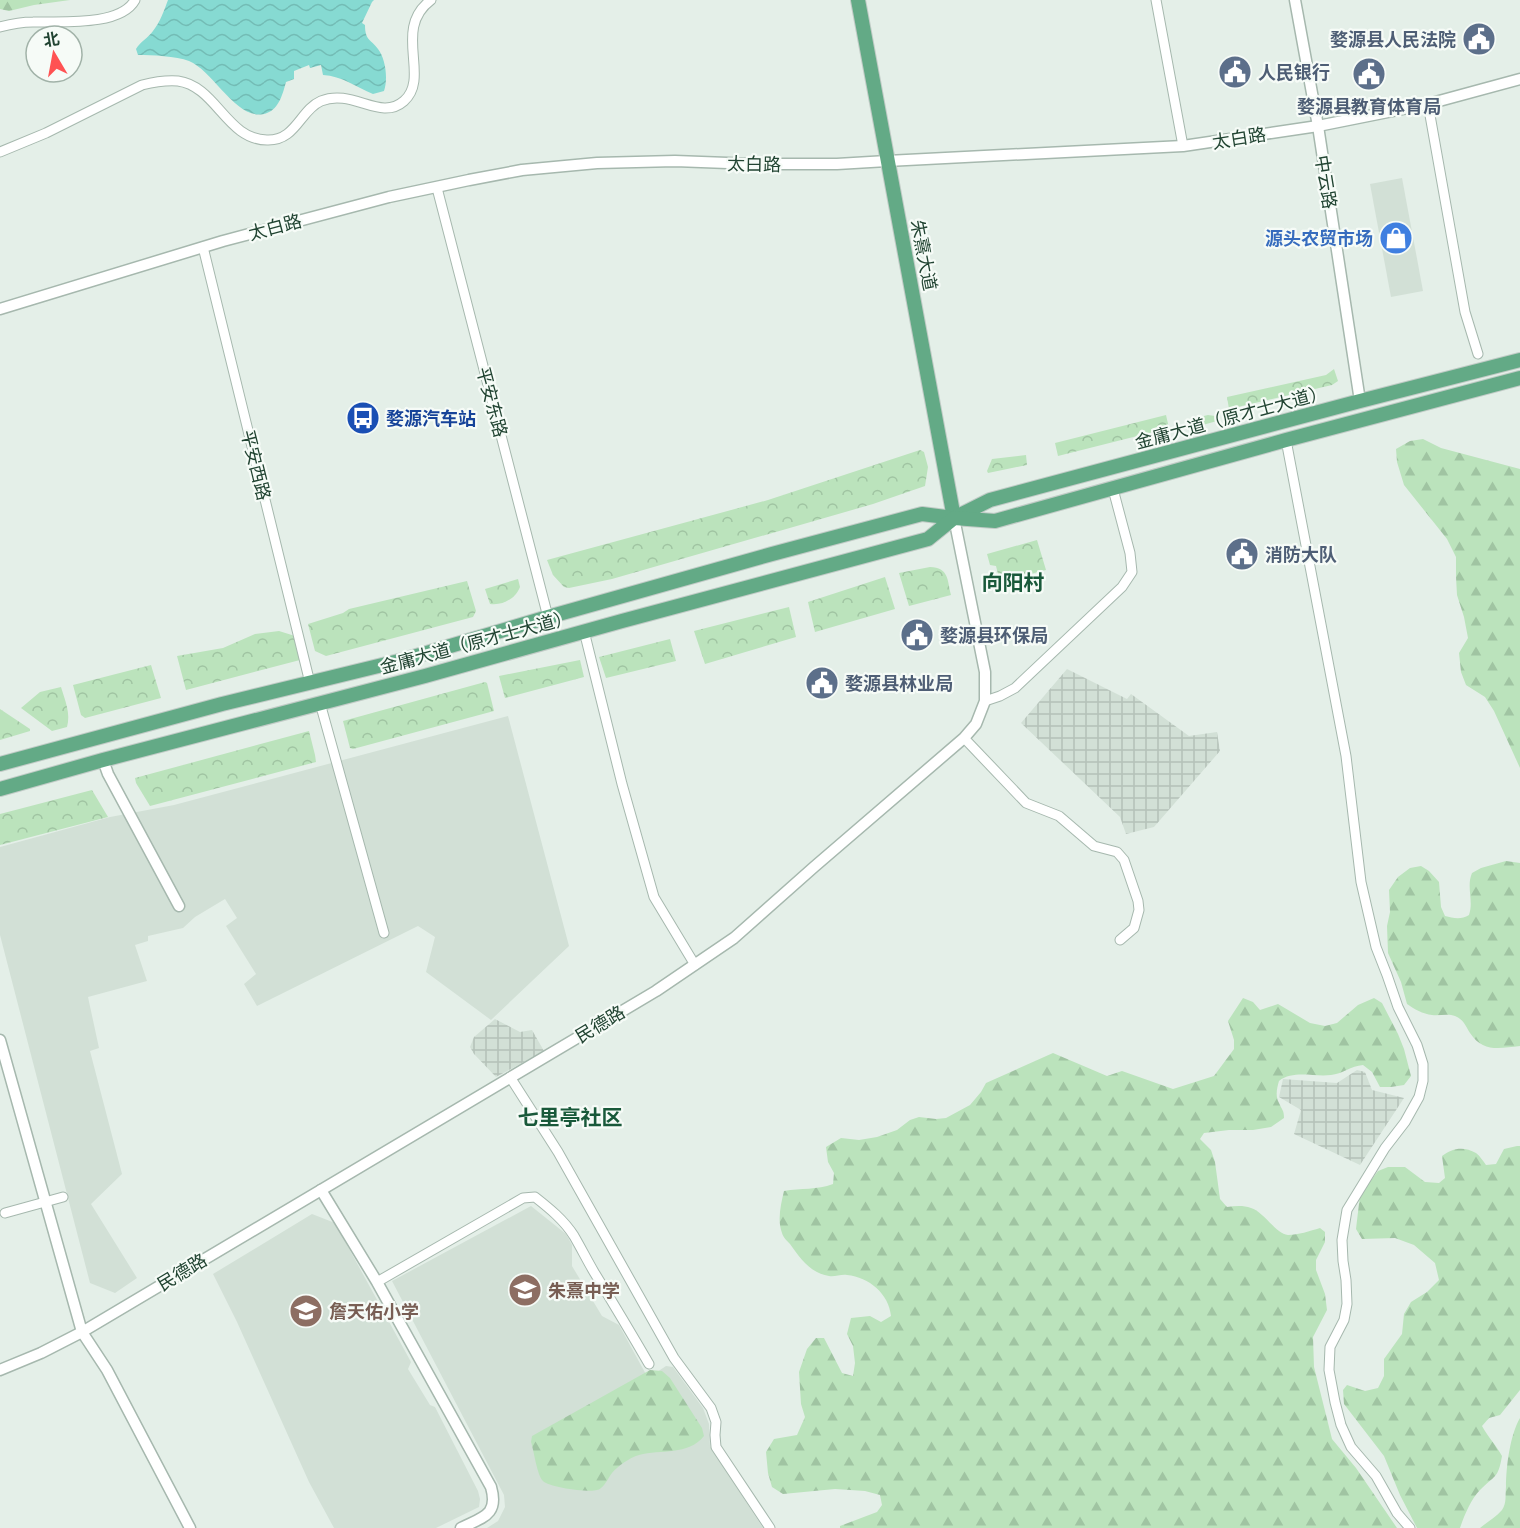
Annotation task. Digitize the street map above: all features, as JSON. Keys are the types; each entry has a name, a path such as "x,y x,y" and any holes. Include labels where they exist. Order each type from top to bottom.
{"main road":[{"name":"朱熹大道","path":"858,0 954,518"},
{"name":"金庸大道（原才士大道）","path":"0,789 928,539 954,518 990,500 1520,360"},
{"name":"金庸大道（原才士大道）","path":"0,764 222,704 403,660 548,617 922,514 995,521 1520,378"}],"street":[{"path":"0,27 31,22 96,21 119,13 133,4 135,0"},
{"path":"0,152 46,133 142,85 158,82 180,81 193,86 245,134 267,140 291,132 312,107 327,99 348,98 390,109 406,100 410,91 414,80 412,33 423,6 431,0"},
{"path":"1156,0 1183,146"},
{"name":"中云路","path":"1295,0 1318,126 1360,401"},
{"name":"太白路","path":"0,309 203,247 389,197 522,170 675,161 837,165 1183,146 1318,126 1428,104 1520,79"},
{"path":"1428,104 1465,312 1478,354"},
{"name":"平安东路","path":"436,188 548,617"},
{"name":"平安西路","path":"203,247 310,683"},
{"path":"1286,440 1346,756 1361,882 1376,947 1398,1007 1417,1045 1423,1064 1423,1081 1419,1097 1347,1210 1342,1240 1347,1304 1344,1320 1330,1347 1329,1370 1338,1413 1351,1448 1376,1476 1397,1513 1410,1528"},
{"path":"985,700 1000,696 1015,688 1122,587 1132,572 1130,553 1113,489"},
{"name":"民德路","path":"0,1370 41,1353 82,1332 656,991 734,938 964,738 976,724 985,700 985,672 954,518"},
{"path":"584,631 622,784 654,897 695,965"},
{"path":"320,703 384,933"},
{"path":"964,738 1026,803 1059,816 1094,846 1117,852 1124,860 1139,910 1134,928 1120,940"},
{"path":"103,760 108,774 179,906"},
{"path":"0,1040 82,1332 107,1370 190,1528"},
{"path":"510,1077 558,1152 674,1358 711,1408 716,1422 716,1447 770,1528"},
{"path":"321,1190 377,1282 491,1487 494,1500 492,1510 461,1528"},
{"path":"5,1213 63,1197"},
{"path":"377,1282 523,1198 535,1197 566,1224 649,1364"}],"shaded area":[{"name":"源头农贸市场","path":"1402,178 1423,291 1391,297 1370,184"},
{"path":"1067,669 1127,699 1131,694 1189,736 1217,732 1220,751 1154,827 1126,834 1120,817 1021,723"},
{"path":"508,716 569,946 491,1020 426,972 435,937 418,926 257,1006 244,984 256,974 226,926 237,918 225,899 195,917 183,928 148,936 148,941 135,945 147,981 88,997 99,1048 90,1051 122,1174 91,1204 137,1278 115,1293 90,1283 0,935 0,847 110,817 174,805"},
{"path":"495,1019 520,1032 532,1030 544,1051 496,1077 470,1047 474,1037"},
{"path":"1357,1070 1365,1072 1372,1090 1404,1098 1360,1165 1294,1134 1301,1110 1279,1097 1283,1079 1337,1083"},
{"path":"531,1206 566,1234 572,1245 572,1266 602,1316 619,1325 648,1378 666,1366 673,1367 703,1408 709,1424 710,1446 763,1528 487,1528 498,1521 505,1507 504,1495 392,1281"},
{"path":"312,1214 335,1223 411,1362 408,1369 430,1405 435,1407 478,1491 479,1507 436,1528 334,1528 309,1482 213,1274"}],"green space":[{"path":"0,0 70,0 9,11 0,9"},
{"path":"1334,369 1338,381 1332,385 1229,409 1227,397 1326,375"},
{"path":"1166,415 1169,428 1058,456 1055,443"},
{"path":"1208,415 1215,416 1217,421 1188,429 1187,426 1193,420"},
{"path":"1423,439 1441,448 1520,469 1520,768 1494,711 1485,697 1466,685 1461,672 1459,653 1468,638 1457,595 1456,557 1447,539 1404,485 1397,462 1396,449 1410,441"},
{"path":"920,450 924,452 928,467 925,486 873,504 612,579 569,588 564,587 553,575 547,560 768,500"},
{"path":"1026,455 1027,465 988,473 987,471 992,459"},
{"path":"1037,540 1046,570 1000,582 996,566 990,565 987,554"},
{"path":"930,567 944,572 951,595 909,606 899,573"},
{"path":"885,577 895,609 815,632 808,602"},
{"path":"518,579 520,587 512,598 500,604 490,604 485,589"},
{"path":"467,581 476,611 473,617 326,656 315,651 308,624 349,609"},
{"path":"789,607 796,637 705,664 694,631"},
{"path":"279,631 295,636 300,660 186,690 177,656 223,648 255,634"},
{"path":"670,639 676,661 606,678 599,657"},
{"path":"580,660 584,677 505,698 499,676"},
{"path":"151,665 161,698 85,718 81,715 73,685"},
{"path":"485,682 494,711 350,748 343,721"},
{"path":"61,687 68,712 67,727 52,731 21,708 40,692"},
{"path":"0,709 30,729 30,731 0,740"},
{"path":"309,731 316,762 150,806 136,783 135,778"},
{"path":"92,790 108,817 0,845 0,814"},
{"path":"1506,861 1520,863 1520,1046 1492,1048 1480,1044 1462,1021 1455,1016 1429,1014 1407,1004 1401,982 1388,953 1389,890 1398,877 1410,868 1421,866 1439,882 1441,907 1445,916 1463,918 1469,915 1470,910 1472,873"},
{"path":"1243,998 1253,1002 1260,1010 1278,1004 1310,1023 1325,1026 1337,1023 1358,1005 1374,998 1382,1003 1404,1049 1411,1076 1404,1085 1380,1087 1372,1072 1363,1065 1331,1075 1290,1076 1279,1081 1277,1089 1277,1098 1284,1118 1271,1127 1204,1133 1200,1139 1211,1150 1220,1199 1227,1207 1242,1206 1256,1210 1283,1234 1300,1234 1320,1228 1325,1232 1325,1242 1316,1260 1316,1270 1325,1294 1327,1310 1313,1337 1314,1367 1332,1439 1356,1468 1397,1528 840,1528 840,1526 877,1512 882,1505 880,1495 865,1491 835,1489 783,1494 772,1487 766,1452 774,1439 797,1435 805,1417 801,1404 799,1372 807,1349 816,1338 824,1338 842,1373 853,1376 855,1363 853,1346 847,1334 851,1318 870,1316 881,1322 891,1316 882,1294 870,1283 855,1276 829,1276 816,1272 802,1259 783,1234 780,1217 784,1191 833,1184 834,1173 828,1162 826,1147 841,1138 859,1140 877,1137 897,1130 910,1120 919,1117 946,1118 970,1105 986,1083 1053,1053 1107,1076 1122,1071 1173,1089 1214,1076 1234,1049 1234,1040 1228,1021"},
{"path":"1520,1146 1520,1390 1500,1415 1489,1418 1482,1426 1502,1456 1501,1463 1495,1476 1474,1498 1460,1528 1417,1528 1384,1456 1344,1404 1343,1390 1347,1385 1365,1391 1378,1388 1384,1376 1384,1359 1402,1334 1404,1314 1411,1302 1427,1292 1439,1280 1435,1263 1414,1245 1395,1238 1362,1239 1356,1229 1360,1195 1378,1171 1388,1167 1405,1167 1425,1182 1439,1183 1445,1178 1442,1156 1450,1151 1463,1149 1472,1151 1486,1165 1496,1164 1504,1149"},
{"path":"650,1370 662,1371 670,1378 702,1428 704,1436 690,1447 647,1453 631,1458 614,1470 598,1490 569,1489 543,1481 536,1463 531,1442 532,1436"},
{"path":"1520,1418 1520,1528 1480,1528 1500,1513 1505,1505 1509,1451"}],"water":[{"path":"168,0 374,0 362,23 365,25 367,37 383,58 386,76 384,91 373,94 343,80 323,75 321,65 310,68 309,65 294,71 294,79 286,82 280,100 271,111 256,114 246,111 226,95 208,75 189,61 171,57 138,55 136,49 155,28"}],"place":[{"name":"婺源县人民法院","path":"1479,39"},
{"name":"人民银行","path":"1235,72"},
{"name":"婺源县教育体育局","path":"1369,74"},
{"name":"源头农贸市场","path":"1396,238"},
{"name":"婺源汽车站","path":"363,418"},
{"name":"消防大队","path":"1242,554"},
{"name":"婺源县环保局","path":"917,635"},
{"name":"婺源县林业局","path":"822,683"},
{"name":"朱熹中学","path":"525,1290"},
{"name":"詹天佑小学","path":"306,1311"}],"district":[{"name":"向阳村","path":"1013,582"},
{"name":"七里亭社区","path":"570,1117"}]}
